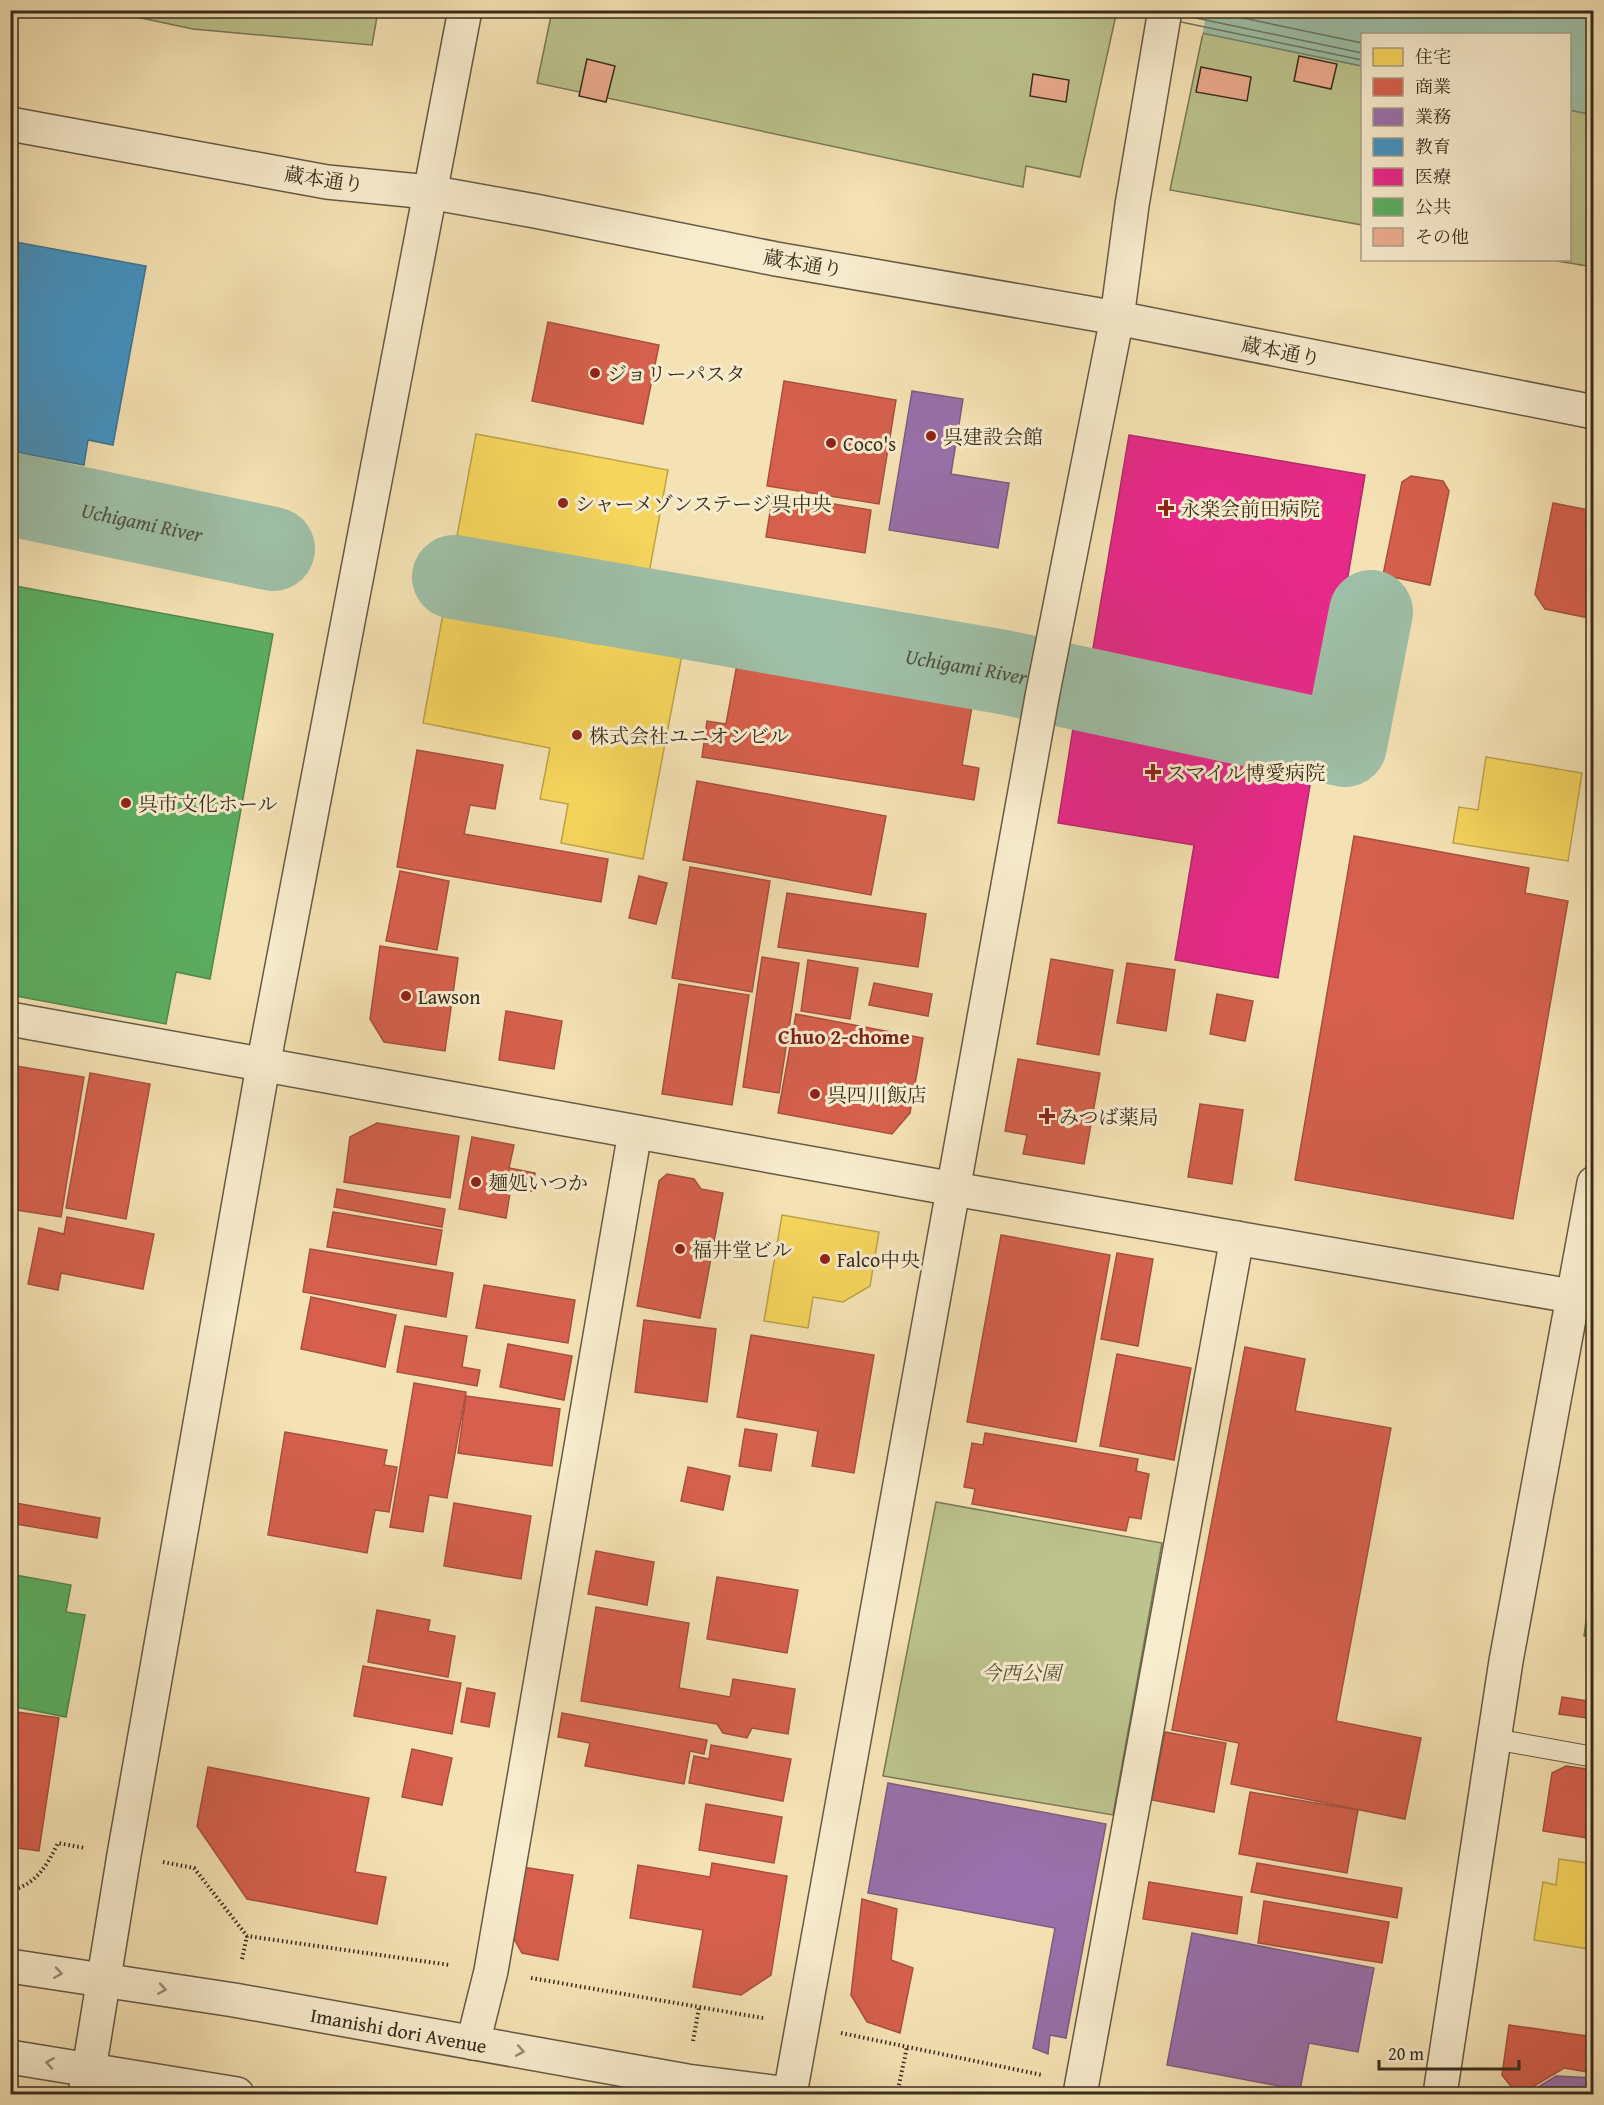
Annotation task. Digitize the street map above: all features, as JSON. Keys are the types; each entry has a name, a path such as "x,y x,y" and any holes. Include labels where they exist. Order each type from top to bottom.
{"street":[{"path":"87,2082 105,1980 123,1855 263,1066 465,10"},
{"path":"789,2094 1041,697 1117,318 1165,10"},
{"name":"蔵本通り","path":"10,124 327,182 429,192 534,211 776,259 1117,318 1593,412"},
{"path":"10,1019 954,1189 1583,1298"},
{"path":"472,2043 490,1971 635,1132"},
{"path":"1440,2094 1494,1739 1583,1298 1593,1182"},
{"path":"1081,2089 1237,1239"},
{"name":"Imanishi dori Avenue","path":"10,1966 234,2000 687,2081 789,2094"},
{"path":"10,2057 87,2082 237,2094"}],"lane":[{"path":"1494,1739 1593,1757"}],"path":[{"path":"10,1891 18,1889 43,1871 58,1843 194,1868 246,1936 490,1971 802,2025 907,2047 1081,2089 1134,2094"},
{"path":"897,2094 907,2047"}],"green space":[{"path":"378,10 372,45 193,29 108,11"},
{"path":"1096,10 1116,15 1080,177 1026,166 1023,187 537,83 552,11"},
{"path":"1203,33 1361,66 1361,225 1170,190"},
{"path":"1571,110 1593,115 1593,267 1558,261 1571,261"},
{"name":"今西公園","path":"936,1502 1162,1543 1113,1815 883,1776"}],"water":[{"path":"1096,11 1593,11 1593,115 1571,110 1571,33 1361,33 1361,66"}],"pier":[{"path":"1116,11 1207,11 1202,36 1115,18"}],"building: 住宅":[{"name":"シャーメゾンステージ呉中央","path":"476,434 668,470 649,573 562,556 559,573 499,562 502,545 457,536"},
{"name":"株式会社ユニオンビル","path":"443,614 598,644 601,624 685,639 643,859 561,843 568,804 540,799 550,748 423,723"},
{"path":"1486,757 1582,773 1568,861 1453,843 1459,807 1478,810"},
{"name":"Falco中央","path":"782,1215 879,1232 870,1286 843,1302 813,1297 808,1328 764,1321"},
{"path":"1559,1859 1594,1864 1594,1950 1534,1940 1543,1882 1556,1885"}],"building: 商業":[{"name":"ジョリーパスタ","path":"548,322 659,345 643,424 532,401"},
{"name":"Coco's","path":"784,381 896,400 879,504 767,486"},
{"path":"1411,476 1443,481 1449,491 1430,585 1383,575 1402,482"},
{"path":"773,494 871,510 865,553 766,537"},
{"path":"1553,503 1594,511 1594,619 1545,609 1535,594"},
{"path":"737,664 972,706 962,765 979,768 974,800 702,757 707,721 726,724"},
{"path":"417,750 503,765 495,809 470,805 464,834 608,859 601,902 397,867"},
{"path":"697,781 886,816 871,895 683,860"},
{"path":"1354,836 1529,868 1525,893 1568,901 1513,1219 1295,1180"},
{"path":"690,867 770,881 752,992 672,978"},
{"path":"400,871 449,881 437,950 386,941"},
{"path":"639,876 667,883 656,924 629,918"},
{"path":"787,893 926,914 918,967 778,947"},
{"path":"380,946 458,958 445,1051 384,1042 370,1019"},
{"path":"762,957 799,963 779,1093 743,1087"},
{"path":"1051,959 1113,970 1099,1055 1037,1044"},
{"path":"808,960 858,968 850,1019 801,1011"},
{"path":"1127,963 1175,970 1166,1031 1117,1023"},
{"path":"874,983 932,994 928,1016 869,1005"},
{"path":"679,984 749,995 732,1105 662,1094"},
{"path":"1217,994 1253,1001 1245,1041 1210,1034"},
{"path":"506,1011 562,1021 554,1069 499,1060"},
{"path":"796,1014 923,1038 910,1113 892,1134 778,1113"},
{"path":"1018,1059 1100,1073 1084,1164 1023,1154 1027,1135 1005,1131"},
{"path":"10,1065 84,1077 61,1217 10,1209"},
{"path":"90,1073 150,1084 126,1219 66,1208"},
{"path":"1200,1104 1243,1110 1232,1184 1188,1177"},
{"path":"377,1123 459,1136 450,1198 344,1182 350,1137"},
{"path":"472,1137 514,1145 509,1168 535,1173 532,1191 511,1187 506,1218 459,1209"},
{"name":"福井堂ビル","path":"667,1174 694,1179 701,1189 723,1193 700,1318 637,1306 659,1181"},
{"path":"337,1189 445,1209 442,1227 334,1207"},
{"path":"333,1212 442,1230 436,1265 327,1247"},
{"path":"67,1217 154,1234 143,1289 61,1273 58,1290 28,1284 39,1228 64,1234"},
{"path":"1001,1235 1110,1255 1076,1442 967,1422"},
{"path":"310,1249 453,1273 446,1317 303,1292"},
{"path":"1117,1253 1153,1259 1138,1346 1101,1339"},
{"path":"484,1285 575,1300 568,1343 476,1328"},
{"path":"311,1297 396,1315 385,1367 301,1349"},
{"path":"644,1320 716,1329 707,1402 635,1392"},
{"path":"405,1326 467,1336 462,1367 480,1370 477,1386 397,1372"},
{"path":"751,1335 874,1355 854,1473 812,1466 818,1431 737,1417"},
{"path":"508,1344 572,1356 564,1400 500,1387"},
{"path":"1245,1347 1305,1359 1295,1411 1391,1428 1336,1721 1421,1738 1405,1819 1231,1784 1239,1743 1172,1730"},
{"path":"1117,1354 1191,1368 1174,1460 1100,1446"},
{"path":"414,1383 466,1392 447,1498 429,1495 423,1532 390,1527"},
{"path":"466,1396 560,1409 552,1466 458,1453"},
{"path":"745,1429 777,1434 771,1471 739,1466"},
{"path":"285,1432 387,1450 384,1465 397,1467 389,1512 375,1510 367,1553 268,1535"},
{"path":"985,1433 1138,1459 1136,1471 1149,1474 1141,1519 1129,1517 1126,1531 972,1504 975,1489 964,1487 972,1443 983,1445"},
{"path":"688,1467 730,1476 723,1510 681,1501"},
{"path":"10,1502 100,1518 97,1538 10,1523"},
{"path":"454,1503 531,1516 521,1579 444,1566"},
{"path":"596,1551 654,1562 647,1605 588,1594"},
{"path":"717,1577 798,1590 787,1653 707,1639"},
{"path":"596,1607 689,1623 679,1688 730,1697 733,1679 795,1689 788,1734 752,1728 747,1738 723,1733 717,1724 581,1701"},
{"path":"377,1610 430,1620 428,1631 455,1636 448,1677 368,1662"},
{"path":"363,1666 461,1683 452,1734 354,1716"},
{"path":"467,1688 495,1693 489,1727 461,1722"},
{"path":"1562,1697 1594,1702 1594,1719 1559,1714"},
{"path":"10,1711 59,1718 39,1851 10,1847"},
{"path":"562,1713 707,1740 704,1754 690,1751 684,1784 585,1766 590,1743 558,1737"},
{"path":"1165,1732 1226,1743 1214,1812 1152,1800"},
{"path":"711,1745 791,1759 783,1801 689,1783 694,1756 709,1759"},
{"path":"412,1749 452,1758 442,1805 402,1797"},
{"path":"1566,1766 1594,1770 1594,1839 1543,1831 1552,1773"},
{"path":"208,1767 369,1798 355,1872 386,1877 377,1924 247,1899 197,1826"},
{"path":"1250,1792 1358,1810 1347,1873 1239,1854"},
{"path":"706,1804 782,1817 774,1863 699,1850"},
{"path":"712,1863 787,1876 771,1975 741,1995 693,1987 703,1930 630,1918 638,1865 710,1877"},
{"path":"1257,1863 1402,1888 1397,1918 1251,1892"},
{"path":"523,1867 573,1875 558,1960 522,1953 512,1935"},
{"path":"1149,1882 1242,1897 1237,1934 1143,1919"},
{"path":"862,1899 897,1909 891,1960 913,1968 900,2033 867,2022 851,1995"},
{"path":"1264,1901 1389,1922 1382,1963 1258,1943"},
{"path":"1509,2025 1594,2037 1594,2073 1564,2068 1521,2094 1517,2094 1502,2075"}],"building: 業務":[{"name":"呉建設会館","path":"912,391 963,399 951,474 1009,483 998,548 889,530"},
{"path":"888,1783 1106,1824 1066,2038 1050,2035 1048,2054 1033,2048 1055,1928 868,1893"},
{"path":"1192,1933 1374,1968 1358,2052 1309,2043 1300,2090 1167,2065"},
{"path":"1556,2076 1594,2078 1594,2094 1527,2094"}],"building: 教育":[{"path":"10,241 146,266 113,445 88,440 84,465 10,451"}],"building: 医療":[{"path":"1129,435 1365,475 1325,713 1089,672"},
{"path":"1077,703 1317,743 1278,978 1175,960 1194,845 1058,823"}],"building: 公共":[{"name":"呉市文化ホール","path":"10,585 273,634 210,979 176,972 166,1024 10,995"},
{"path":"10,1574 71,1585 66,1612 85,1615 66,1717 10,1706"},
{"path":"1590,1594 1594,1595 1594,1638 1584,1636"}],"building: その他":[{"path":"1299,56 1337,64 1331,89 1294,81"},
{"path":"587,59 615,66 606,102 579,96"},
{"path":"1201,67 1251,77 1247,101 1196,92"},
{"path":"1033,74 1069,80 1066,102 1030,96"}],"waterway":[{"name":"Uchigami River","path":"10,494 273,549"},
{"name":"Uchigami River","path":"454,577 1003,672 1345,745 1371,612"}],"place":[{"name":"ジョリーパスタ","path":"595,373"},
{"name":"呉建設会館","path":"931,436"},
{"name":"Coco's","path":"831,443"},
{"name":"シャーメゾンステージ呉中央","path":"563,503"},
{"name":"永楽会前田病院","path":"1166,508"},
{"name":"株式会社ユニオンビル","path":"577,735"},
{"name":"スマイル博愛病院","path":"1153,772"},
{"name":"呉市文化ホール","path":"126,803"},
{"name":"Lawson","path":"406,996"},
{"name":"呉四川飯店","path":"815,1094"},
{"name":"みつば薬局","path":"1047,1116"},
{"name":"麺処いつか","path":"476,1182"},
{"name":"福井堂ビル","path":"680,1249"},
{"name":"Falco中央","path":"825,1259"}],"district":[{"name":"Chuo 2-chome","path":"844,1036"}]}
